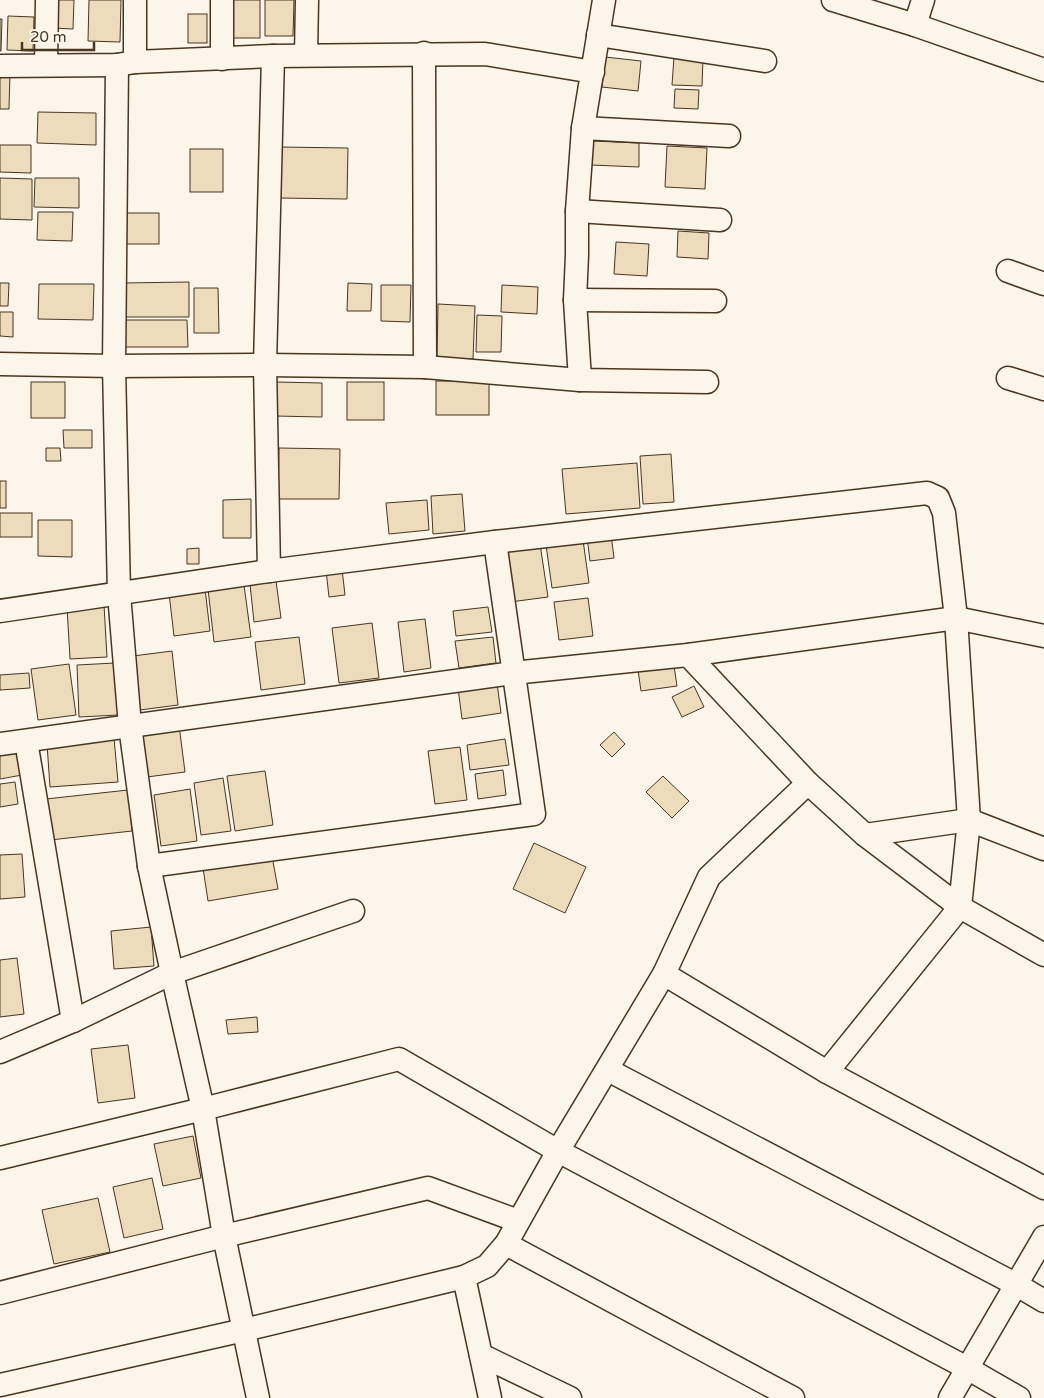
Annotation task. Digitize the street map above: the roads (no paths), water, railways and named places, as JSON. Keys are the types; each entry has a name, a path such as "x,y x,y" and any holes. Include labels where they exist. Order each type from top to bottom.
{"street":[{"path":"46,65 47,0"},
{"path":"135,0 126,63 114,366 119,594 130,726 149,866 203,1109 224,1236 258,1398"},
{"path":"222,0 222,59"},
{"path":"306,55 307,0"},
{"path":"580,380 575,300 577,211 583,128 594,72 604,0"},
{"path":"915,25 923,0"},
{"path":"838,1 915,25 1044,70"},
{"path":"598,36 765,61"},
{"path":"0,66 126,63 273,56 424,53 485,54 594,72"},
{"path":"424,53 425,367"},
{"path":"269,571 265,365 273,56"},
{"path":"583,128 728,136"},
{"path":"577,211 720,220"},
{"path":"1008,271 1044,284"},
{"path":"575,300 715,301"},
{"path":"0,364 425,367 580,380 707,382"},
{"path":"1008,378 1044,389"},
{"path":"0,611 269,571 495,542 927,493 938,498 944,513 956,618 969,820 960,907 827,1072"},
{"path":"149,866 534,814 495,542"},
{"path":"0,744 513,673 688,655 956,618 1044,636"},
{"path":"688,655 808,783 865,835 960,907 1044,955"},
{"path":"26,741 73,1021"},
{"path":"0,1385 244,1330 464,1277 487,1266 506,1244 558,1151 664,974 709,877 808,783"},
{"path":"865,835 969,820 1044,850"},
{"path":"0,1052 73,1021 172,973 353,911"},
{"path":"664,974 827,1072 1044,1188"},
{"path":"0,1158 399,1059 558,1151 967,1368 1019,1398"},
{"path":"608,1070 1044,1301"},
{"path":"0,1294 224,1236 428,1188 518,1221"},
{"path":"950,1398 1044,1237"},
{"path":"506,1244 793,1398"},
{"path":"464,1277 490,1398"},
{"path":"481,1355 570,1398"}]}
